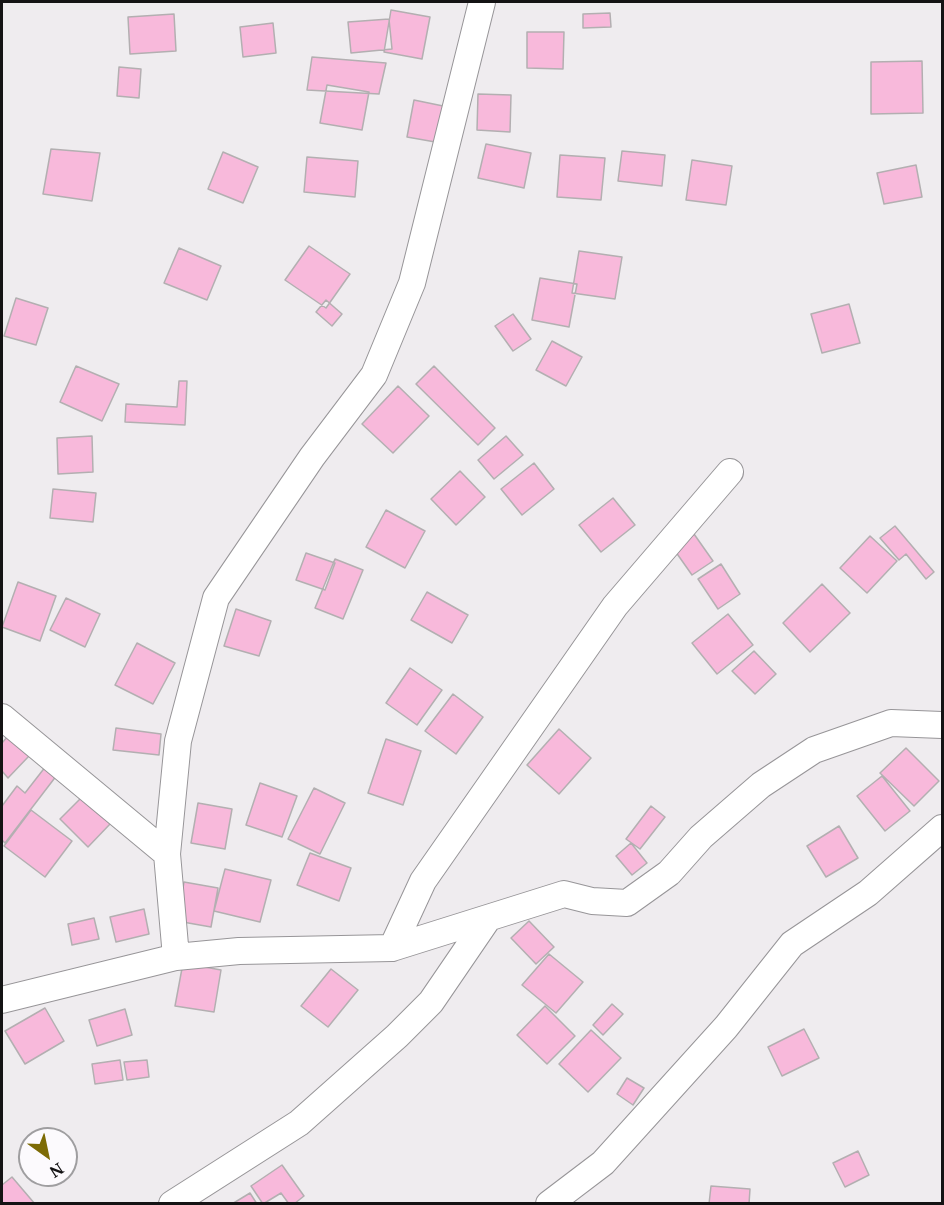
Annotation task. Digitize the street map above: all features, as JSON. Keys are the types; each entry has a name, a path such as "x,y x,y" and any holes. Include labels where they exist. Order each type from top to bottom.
{"street":[{"path":"176,957 167,854 178,741 216,598 312,457 374,375 412,283 482,2"},
{"path":"392,948 423,881 615,606 730,472"},
{"path":"2,717 167,854"},
{"path":"2,1000 176,957 239,951 392,948 564,894 592,901 627,903 669,873 701,837 761,785 814,750 891,723 942,725"},
{"path":"549,1203 603,1163 726,1027 792,944 868,893 942,828"},
{"path":"172,1203 299,1124 397,1036 431,1002 487,920"}],"building":[{"path":"391,10 430,17 422,59 384,52"},
{"path":"610,13 611,27 583,28 583,14"},
{"path":"174,14 176,51 130,54 128,17"},
{"path":"389,19 392,49 351,53 348,22"},
{"path":"273,23 276,53 243,57 240,27"},
{"path":"527,32 564,32 563,69 527,68"},
{"path":"312,57 386,63 379,94 307,90"},
{"path":"922,61 923,113 871,114 871,62"},
{"path":"119,67 141,69 139,98 117,96"},
{"path":"327,85 369,92 362,130 320,123"},
{"path":"478,94 511,95 510,132 477,130"},
{"path":"414,100 448,107 441,143 407,137"},
{"path":"486,144 531,153 524,188 478,178"},
{"path":"51,149 100,153 92,201 43,194"},
{"path":"622,151 665,155 662,186 618,181"},
{"path":"223,152 258,167 243,203 208,189"},
{"path":"560,155 605,158 601,200 557,197"},
{"path":"307,157 358,161 355,197 304,192"},
{"path":"692,160 732,166 726,205 686,200"},
{"path":"916,165 922,197 884,204 877,173"},
{"path":"309,246 350,274 326,308 285,280"},
{"path":"179,248 221,266 207,300 164,283"},
{"path":"579,251 622,257 615,299 572,293"},
{"path":"540,278 577,284 569,327 532,320"},
{"path":"16,298 48,308 36,345 4,336"},
{"path":"326,300 342,314 332,326 316,312"},
{"path":"849,304 860,343 822,353 811,314"},
{"path":"513,314 531,339 513,351 495,326"},
{"path":"552,341 582,357 566,386 536,370"},
{"path":"76,366 119,384 102,421 60,402"},
{"path":"434,366 495,428 478,445 416,384"},
{"path":"179,381 187,381 185,425 125,422 126,404 177,407"},
{"path":"398,386 429,416 393,453 362,424"},
{"path":"92,436 93,472 58,474 57,438"},
{"path":"506,436 523,455 494,479 478,460"},
{"path":"534,463 554,489 522,515 501,489"},
{"path":"460,471 485,497 456,525 431,499"},
{"path":"53,489 96,493 93,522 50,518"},
{"path":"613,498 635,525 601,552 579,525"},
{"path":"386,510 425,531 405,568 366,547"},
{"path":"895,526 934,572 926,579 906,554 899,560 880,538"},
{"path":"694,534 713,561 692,575 673,548"},
{"path":"870,536 897,561 867,593 840,568"},
{"path":"306,553 335,563 325,590 296,580"},
{"path":"335,559 363,570 343,619 315,608"},
{"path":"721,564 740,594 718,609 698,579"},
{"path":"18,582 56,596 40,641 2,627"},
{"path":"822,584 850,613 810,652 783,623"},
{"path":"427,592 468,615 452,643 411,620"},
{"path":"66,598 100,614 85,647 50,630"},
{"path":"236,609 271,621 259,656 224,646"},
{"path":"728,614 753,645 717,674 692,643"},
{"path":"137,643 175,663 153,704 115,685"},
{"path":"754,651 776,674 755,694 732,671"},
{"path":"410,668 442,690 417,725 386,703"},
{"path":"453,694 483,717 456,754 425,731"},
{"path":"116,728 161,734 159,755 113,750"},
{"path":"559,729 591,758 559,794 527,765"},
{"path":"8,736 29,756 8,778 2,771 2,743"},
{"path":"386,739 421,751 403,805 368,793"},
{"path":"906,748 939,781 914,806 880,773"},
{"path":"46,766 57,775 5,843 2,840 2,806 17,786 25,793"},
{"path":"882,776 910,811 885,831 857,796"},
{"path":"260,783 297,796 282,837 246,825"},
{"path":"314,788 345,803 320,854 288,839"},
{"path":"83,796 111,823 88,847 60,819"},
{"path":"198,803 232,809 225,849 191,843"},
{"path":"651,806 665,817 640,849 626,839"},
{"path":"31,810 72,841 45,877 4,846"},
{"path":"839,826 858,858 826,877 807,846"},
{"path":"631,843 647,863 632,875 616,856"},
{"path":"310,853 351,868 339,901 297,885"},
{"path":"225,869 271,880 260,922 214,911"},
{"path":"184,882 218,888 211,927 177,921"},
{"path":"144,909 149,934 116,942 110,917"},
{"path":"94,918 99,939 72,945 68,924"},
{"path":"529,921 554,947 536,964 511,938"},
{"path":"549,954 583,982 556,1013 522,985"},
{"path":"183,963 221,970 214,1012 175,1006"},
{"path":"331,969 358,990 328,1027 301,1006"},
{"path":"612,1004 623,1014 603,1035 593,1025"},
{"path":"545,1006 575,1036 547,1064 517,1035"},
{"path":"45,1008 64,1041 25,1064 5,1031"},
{"path":"125,1009 132,1035 97,1046 89,1020"},
{"path":"804,1029 819,1058 782,1076 768,1047"},
{"path":"591,1030 621,1058 588,1092 559,1064"},
{"path":"120,1060 123,1080 95,1084 92,1064"},
{"path":"147,1060 149,1077 127,1080 124,1062"},
{"path":"627,1078 644,1088 633,1105 617,1094"},
{"path":"858,1151 869,1175 845,1187 833,1163"},
{"path":"282,1165 304,1196 294,1204 289,1204 281,1193 263,1204 251,1186"},
{"path":"12,1177 18,1187 35,1204 2,1204 2,1185"},
{"path":"711,1186 750,1189 749,1204 709,1204"},
{"path":"250,1193 257,1204 232,1204"}]}
